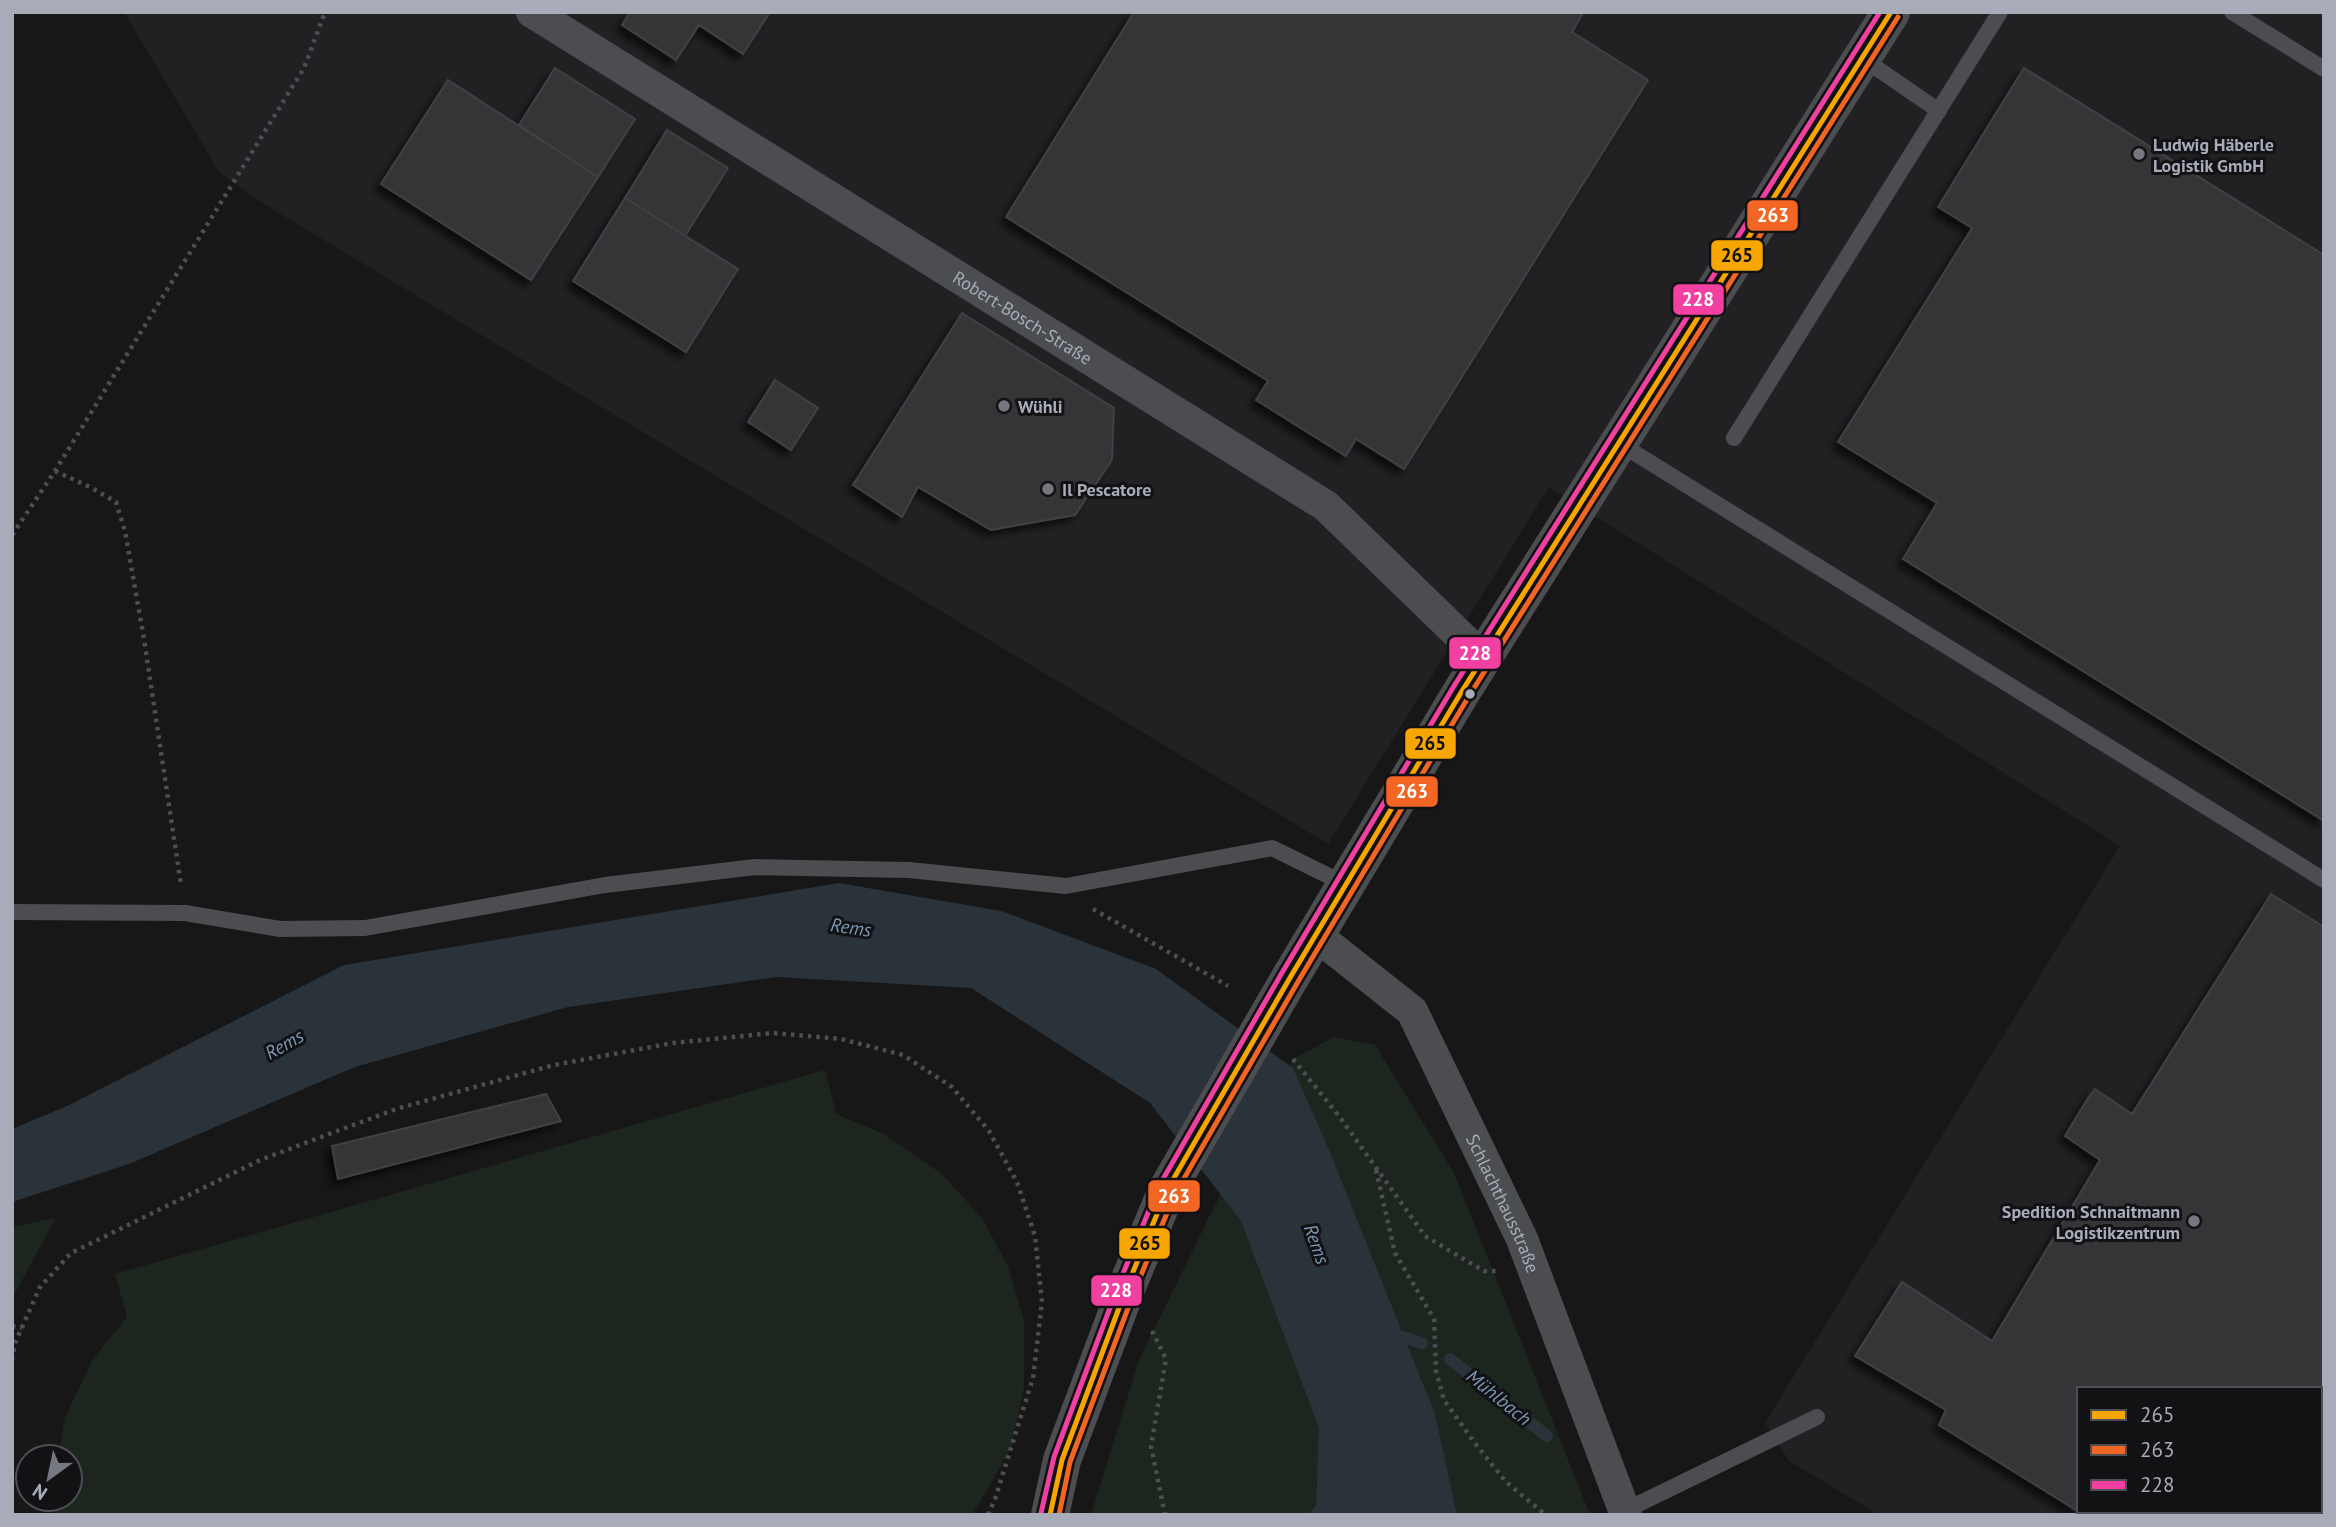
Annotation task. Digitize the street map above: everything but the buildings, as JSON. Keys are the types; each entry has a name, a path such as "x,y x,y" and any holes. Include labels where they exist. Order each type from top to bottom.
{"street":[{"name":"Robert-Bosch-Straße","path":"533,12 1326,506 1483,658"},
{"path":"1050,1515 1062,1460 1128,1284 1167,1190 1291,976 1483,658 1891,12"},
{"name":"Schlachthausstraße","path":"1317,936 1412,1011 1522,1239 1625,1513"}],"lane":[{"path":"1734,438 2000,12"},
{"path":"2232,12 2324,69"},
{"path":"1862,58 1939,111"},
{"path":"1617,443 2324,880"},
{"path":"12,912 185,913 280,929 365,928 605,885 755,867 909,870 1066,886 1272,848 1346,885"},
{"path":"1625,1513 1817,1417"}],"path":[{"path":"12,535 55,471 304,68 325,12"},
{"path":"55,471 116,502 125,531 185,913"},
{"path":"1066,886 1085,904 1228,986"},
{"path":"12,1360 15,1343 40,1287 71,1253 260,1160 396,1109 554,1065 673,1043 773,1033 841,1039 903,1055 952,1087 989,1131 1017,1182 1035,1236 1042,1302 1033,1378 988,1515"},
{"path":"1293,1059 1339,1116 1425,1236 1484,1271 1533,1273"},
{"path":"1376,1170 1395,1253 1434,1319 1436,1371 1444,1399 1474,1443 1506,1482 1546,1515"},
{"path":"1128,1284 1166,1359 1151,1446 1165,1515"},
{"path":"12,1326 22,1328"}],"shaded area":[{"path":"124,12 2324,12 2324,1515 1879,1515 1789,1461 1765,1423 2120,846 1549,487 1328,844 259,201 219,172"},
{"path":"1334,1037 1375,1045 1454,1173 1590,1515 1091,1515 1139,1360 1212,1211 1293,1059"},
{"path":"825,1070 836,1114 884,1134 942,1174 982,1218 1008,1266 1024,1320 1024,1387 1011,1449 972,1515 55,1515 84,1513 84,1443 60,1443 65,1417 93,1359 127,1317 115,1274"},
{"path":"55,1219 12,1299 12,1227"}],"water":[{"name":"Rems","path":"839,883 1001,911 1156,969 1293,1068 1329,1150 1435,1414 1457,1515 1308,1515 1316,1506 1319,1428 1241,1221 1150,1103 971,988 777,977 568,1007 355,1067 129,1164 12,1202 12,1129 67,1106 344,965"}],"waterway":[{"name":"Mühlbach","path":"1389,1333 1422,1343"},
{"name":"Mühlbach","path":"1450,1359 1547,1436"}],"transit line":[{"name":"228","path":"1041,1513 1054,1457 1159,1186 1283,971 1454,686 1880,12"},
{"name":"265","path":"1050,1515 1062,1460 1128,1284 1167,1190 1291,976 1462,691 1891,12"},
{"name":"263","path":"1059,1515 1070,1462 1136,1287 1175,1194 1469,696 1898,17"}],"place":[{"name":"Ludwig Häberle Logistik GmbH","path":"2139,154"},
{"name":"Wühli","path":"1004,406"},
{"name":"Il Pescatore","path":"1048,489"},
{"name":"Spedition Schnaitmann Logistikzentrum","path":"2194,1221"}]}
